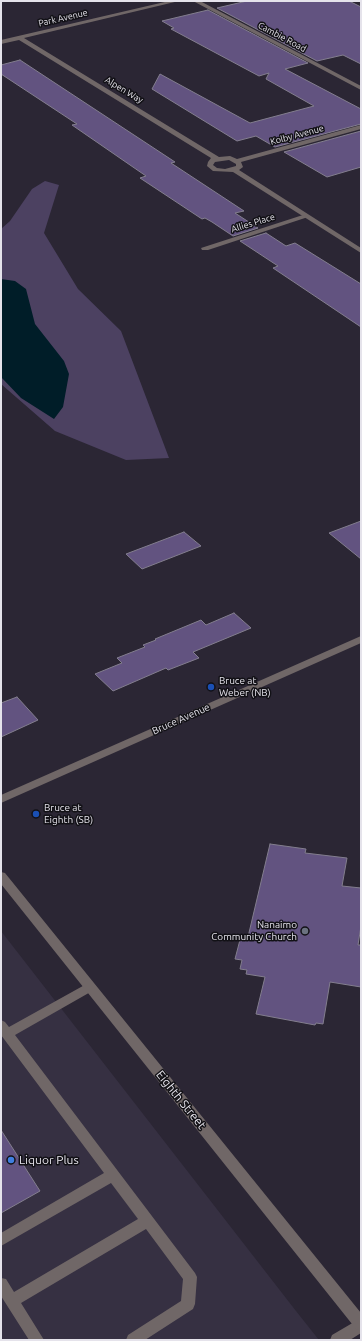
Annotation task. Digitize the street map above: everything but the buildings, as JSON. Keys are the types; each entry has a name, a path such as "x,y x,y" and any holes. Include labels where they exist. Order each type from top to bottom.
{"street":[{"name":"Park Avenue","path":"1,42 176,1"},
{"name":"Cambie Road","path":"196,1 361,88"},
{"name":"Alpen Way","path":"20,38 217,159"},
{"name":"Kolby Avenue","path":"237,161 361,127"},
{"path":"230,158 237,161 240,165 234,170 224,171 212,168 209,164 217,159 230,158"},
{"path":"234,170 361,251"},
{"name":"Allies Place","path":"205,248 306,216"},
{"name":"Bruce Avenue","path":"1,798 361,639"},
{"name":"Eighth Street","path":"1,876 361,1324"},
{"path":"90,987 4,1029 190,1278 188,1304 133,1340"},
{"path":"1,1240 113,1175"},
{"path":"12,1301 147,1220"},
{"path":"1,1284 37,1340"},
{"path":"337,1340 361,1324"}],"shaded area":[{"path":"45,181 59,185 44,233 78,289 121,331 169,458 126,460 55,431 1,384 1,229 10,221 32,189"},
{"path":"1,931 296,1311 319,1340 1,1340"}],"water":[{"path":"1,279 15,281 26,289 35,324 64,361 69,374 63,407 54,419 21,398 1,377"}],"place":[{"name":"Bruce at Weber (NB)","path":"211,687"},
{"name":"Bruce at Eighth (SB)","path":"36,814"},
{"name":"Nanaimo Community Church","path":"305,931"},
{"name":"Liquor Plus","path":"11,1160"}]}
